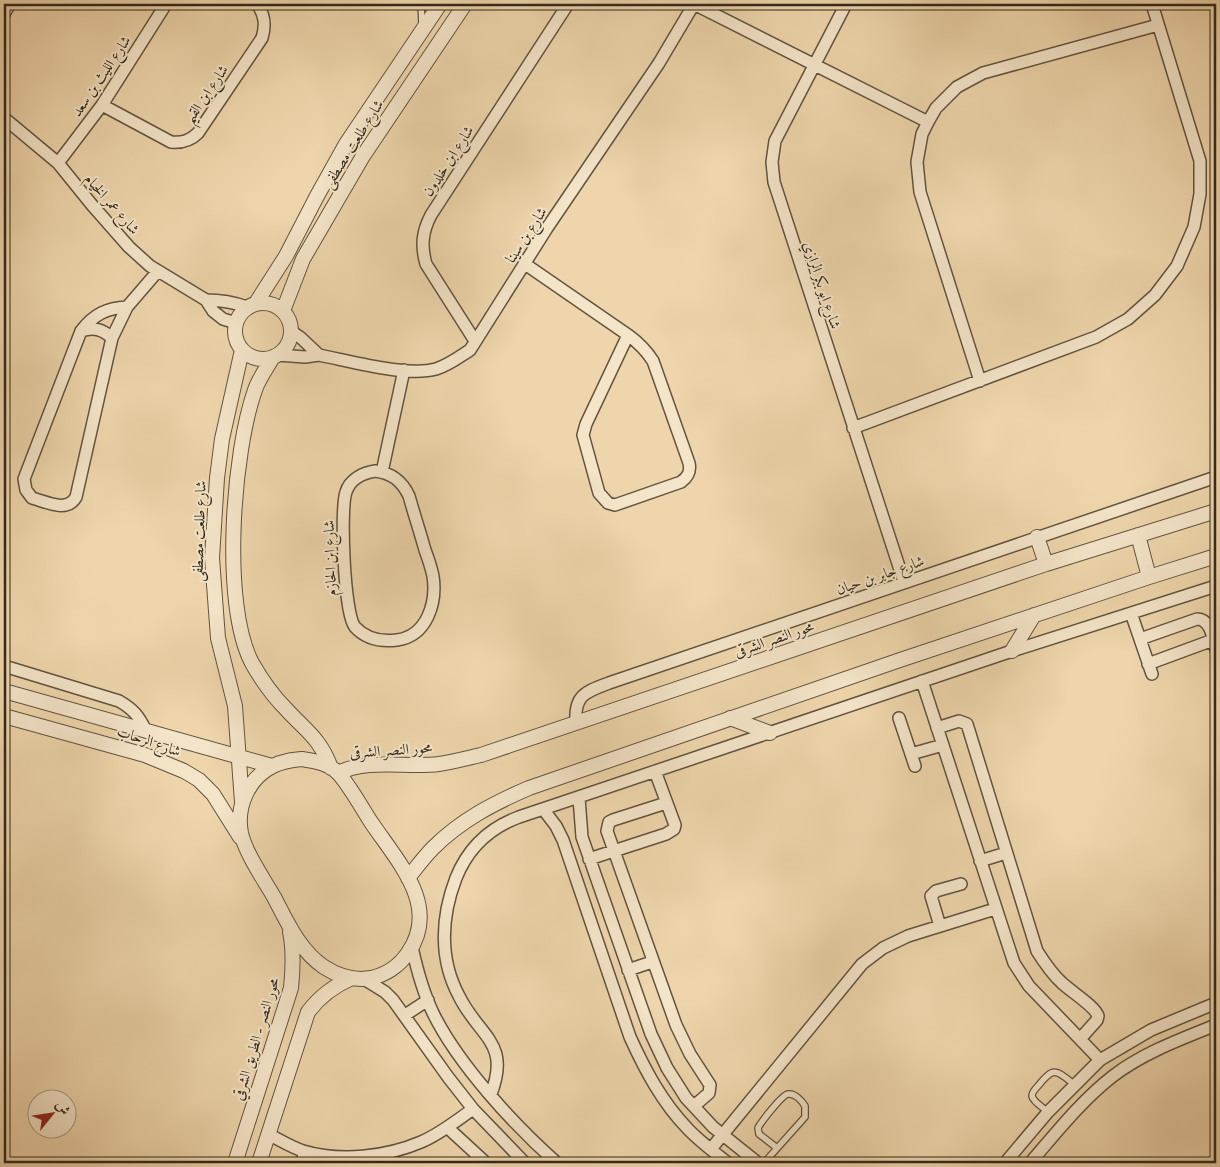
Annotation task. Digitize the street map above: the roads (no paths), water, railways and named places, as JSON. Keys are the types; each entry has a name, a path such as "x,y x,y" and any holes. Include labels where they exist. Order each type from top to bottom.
{"street":[{"name":"شارع الليث بن سعد","path":"58,163 102,105 166,4"},
{"name":"شارع ابن القيم","path":"102,105 171,142 186,142 198,133 262,38 265,19 262,10 257,4"},
{"name":"شارع طلعت مصطفى","path":"252,305 286,256 346,144 440,4"},
{"name":"شارع طلعت مصطفى","path":"283,311 304,260 362,156 465,4"},
{"name":"شارع ابن خلدون","path":"475,342 426,264 422,239 425,227 568,4"},
{"path":"694,4 928,122"},
{"name":"شارع بن سينا","path":"275,356 298,357 318,355 418,372 437,369 454,361 470,350 547,228 659,63 694,4"},
{"name":"شارع ابو بكر الرازي","path":"846,4 775,141 772,162 774,182 904,582"},
{"path":"853,428 1096,337 1128,319 1155,295 1182,258 1194,227 1200,194 1200,161 1152,4"},
{"path":"980,381 920,192 917,162 922,134 928,122 936,108 957,87 983,73 1158,25"},
{"name":"شارع عمر الخيام","path":"4,118 58,163 92,206 129,247 158,271 206,300 213,311 223,319 236,324"},
{"path":"525,264 628,335 638,342 653,361 690,468 688,476 681,482 615,505 608,503 599,493 583,435 586,424 628,335"},
{"path":"127,307 114,307 101,312 90,320 81,331 24,479 26,490 32,498 61,506 71,504 76,497 112,338 127,307 158,271"},
{"name":"شارع عمر الخيام","path":"206,300 220,300 252,305"},
{"path":"259,1163 308,1012 327,991 339,984 375,977 397,966 412,947 419,930 420,912 419,900 408,878 315,737 272,693 252,663 242,638 239,623 234,550 237,477 242,441 256,388 275,356 287,345 291,331 288,317 283,311 270,304 252,305 242,312 236,324 237,342 242,350 251,356 262,359 275,356"},
{"path":"81,331 89,328 98,328 112,338"},
{"path":"291,331 318,355"},
{"name":"شارع طلعت مصطفى","path":"242,350 221,449 217,478 212,558 218,638 235,706 238,727 238,756 242,802 240,815 241,833 248,849"},
{"path":"382,472 404,370"},
{"name":"شارع ابن الحازم","path":"368,472 382,472 397,479 405,486 433,576 433,598 427,620 418,630 403,640 385,642 368,637 354,626 347,603 345,580 344,505 346,492 351,483 359,476 368,472"},
{"name":"شارع جابر بن حيان","path":"576,723 575,709 582,696 594,689 1216,476"},
{"name":"محور النصر الشرقى","path":"335,770 361,766 438,764 481,755 1046,564 1216,511"},
{"path":"1138,535 1149,577"},
{"path":"1037,537 1046,564"},
{"path":"408,878 432,848 461,823 493,803 538,784 1034,615 1216,556"},
{"path":"491,1094 498,1073 497,1056 491,1041 464,1006 449,974 445,955 444,934 446,906 460,869 468,854 480,840 498,826 543,809 1012,651 1213,589"},
{"path":"1131,613 1150,669 1215,645 1206,621 1196,619 1140,639"},
{"path":"1012,651 1034,615"},
{"path":"4,666 119,701 131,708 140,718 146,730"},
{"path":"922,681 1012,958 1021,975 1100,1060"},
{"name":"شارع الرحاب","path":"4,691 272,766"},
{"name":"شارع الرحاب","path":"4,716 118,747 169,764 199,780 213,794 227,813 248,849"},
{"path":"730,718 770,733"},
{"path":"899,718 915,766"},
{"path":"937,728 960,721 967,724 1036,951 1060,981 1097,1011 1097,1020 1080,1039"},
{"path":"118,747 125,724"},
{"path":"911,754 943,745"},
{"path":"242,802 252,783 272,766 302,759 317,762 335,770"},
{"path":"590,859 671,833 675,825 656,772"},
{"path":"579,798 580,830 651,1034 666,1068 686,1098 723,1135 758,1163"},
{"path":"666,803 609,822 607,831 652,962 676,1025 690,1054 710,1085 708,1093 694,1106"},
{"path":"543,809 563,840 630,1037 642,1064 673,1112 688,1129 728,1163"},
{"path":"248,849 303,947 324,967 338,974 358,979 385,992 405,1015 473,1109 525,1163"},
{"path":"980,861 1006,853"},
{"path":"940,926 931,896 936,891 961,884"},
{"path":"711,1149 862,964 883,948 900,939 996,909"},
{"name":"محور النصر - الطريق الشرقي","path":"235,1163 291,988 294,966 288,922"},
{"path":"412,947 420,981 443,1030 475,1076 535,1143 557,1163"},
{"path":"628,970 652,962"},
{"path":"405,1015 428,1000"},
{"path":"1006,1163 1048,1112 1100,1060 1151,1030 1216,1003"},
{"path":"1030,1163 1068,1118 1113,1076 1160,1048 1216,1025"},
{"path":"254,1104 276,1112"},
{"path":"268,1134 302,1151 323,1156 362,1156 392,1152 421,1142 448,1128 473,1109"},
{"path":"448,1128 486,1163"}],"lane":[{"path":"421,4 423,30"},
{"path":"1048,1112 1032,1096 1047,1074 1059,1072 1075,1084"},
{"path":"764,1163 805,1117 806,1113 803,1103 791,1094 782,1098 758,1128 759,1134 777,1148"},
{"path":"299,1163 302,1151"}]}
